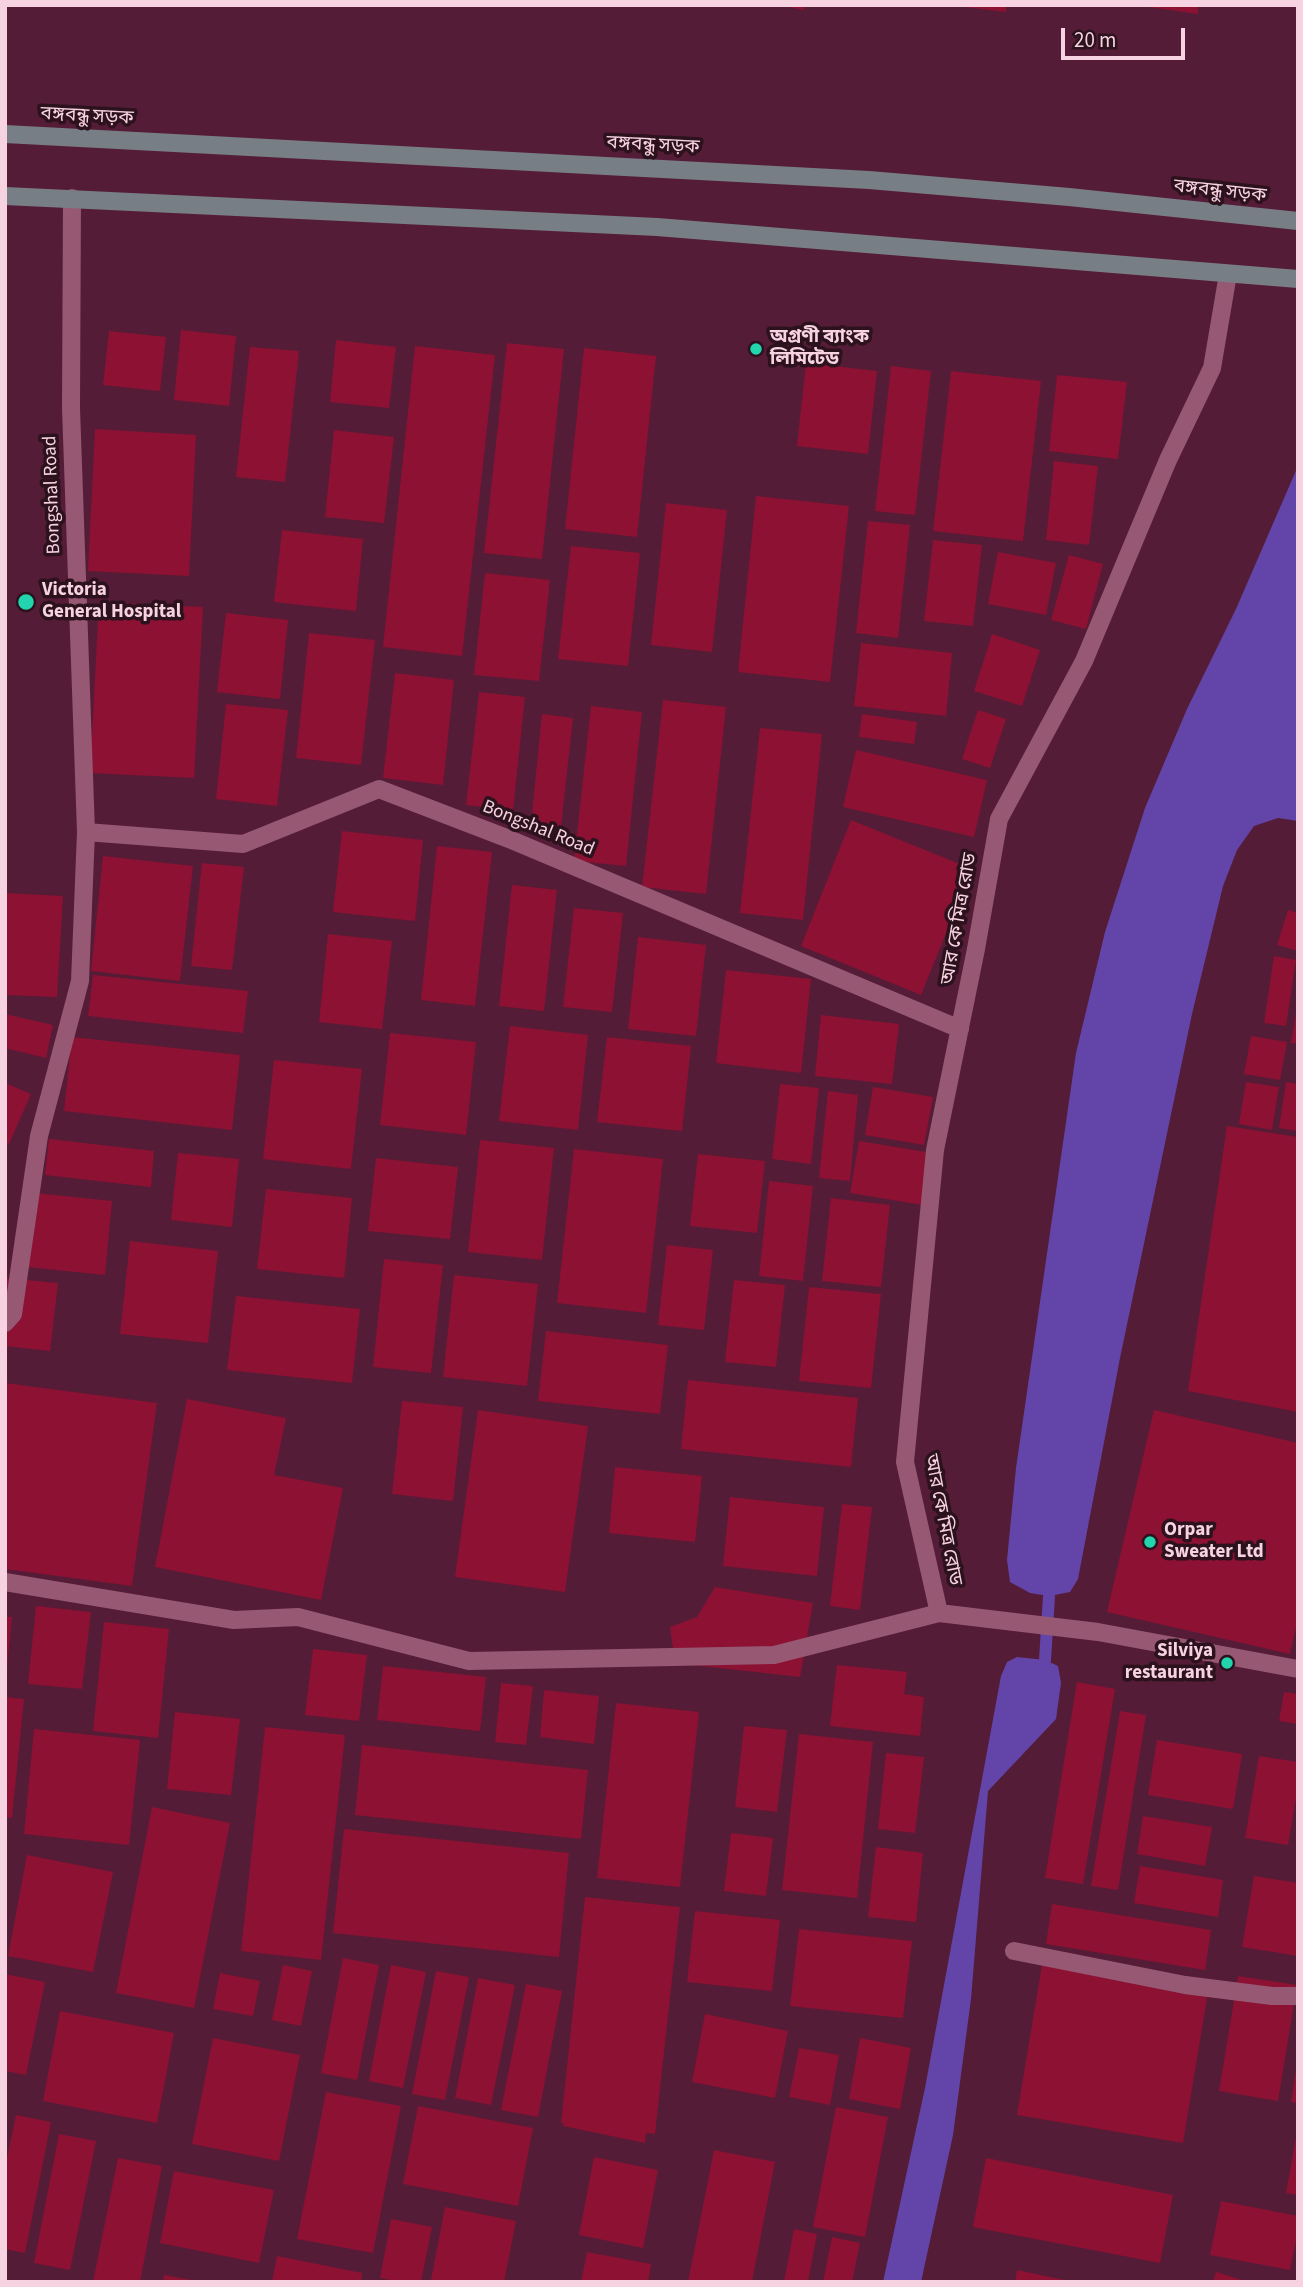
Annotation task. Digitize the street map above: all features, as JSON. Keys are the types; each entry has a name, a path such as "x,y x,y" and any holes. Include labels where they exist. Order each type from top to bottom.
{"main road":[{"name":"বঙ্গবন্ধু সড়ক","path":"5,134 869,180 1069,197 1298,222"},
{"path":"5,196 657,227 1298,279"}],"street":[{"name":"Bongshal Road","path":"5,1323 13,1314 39,1136 80,981 86,832 71,408 72,198"},
{"name":"আর কে মিত্র রোড","path":"947,1614 905,1462 935,1150 999,819 1084,661 1168,460 1212,368 1228,274"},
{"name":"Bongshal Road","path":"86,832 243,844 379,789 509,839 960,1029"},
{"path":"5,1582 234,1620 298,1617 469,1661 774,1655 947,1614 1098,1632 1298,1669"},
{"path":"1014,1951 1185,1985 1272,1996 1298,1996"}],"shaded area":[{"path":"1298,466 1298,821 1278,818 1254,826 1237,850 1223,886 1192,1014 1120,1358 1078,1579 1070,1592 1049,1596 1030,1593 1010,1582 1007,1560 1016,1468 1076,1053 1105,932 1145,808"},
{"path":"1017,1657 1045,1660 1058,1666 1061,1683 1056,1719 988,1791 971,1999 953,2135 921,2282 883,2282 925,2088 1001,1676 1007,1662"}],"building":[{"path":"778,5 805,5 804,10"},
{"path":"1006,5 1006,12 965,7"},
{"path":"1198,5 1198,14 1149,7"},
{"path":"181,330 236,336 229,406 174,400"},
{"path":"109,331 166,337 160,391 103,385"},
{"path":"336,340 396,347 389,408 330,402"},
{"path":"507,343 564,349 542,559 484,553"},
{"path":"415,346 495,355 462,656 383,647"},
{"path":"250,347 299,351 285,482 236,477"},
{"path":"584,348 656,356 637,537 565,529"},
{"path":"806,363 877,371 868,454 797,446"},
{"path":"891,366 931,371 915,515 875,511"},
{"path":"951,371 1041,381 1023,541 933,531"},
{"path":"1057,375 1127,382 1118,459 1049,451"},
{"path":"95,429 196,435 189,576 88,571"},
{"path":"334,430 394,437 384,523 325,517"},
{"path":"1054,461 1098,466 1089,545 1046,540"},
{"path":"756,496 849,506 830,682 738,672"},
{"path":"666,503 727,510 712,652 651,645"},
{"path":"868,521 910,525 898,638 856,633"},
{"path":"282,530 363,539 356,611 274,602"},
{"path":"933,540 982,545 973,626 924,621"},
{"path":"571,546 640,553 628,666 558,659"},
{"path":"998,552 1056,563 1046,615 988,604"},
{"path":"1069,555 1103,564 1086,629 1051,620"},
{"path":"485,573 550,580 539,681 474,675"},
{"path":"99,602 203,607 194,778 90,773"},
{"path":"226,613 288,620 280,699 217,692"},
{"path":"309,633 375,640 361,765 296,758"},
{"path":"992,634 1040,650 1022,706 974,691"},
{"path":"861,643 952,653 946,716 854,706"},
{"path":"395,673 454,680 443,785 383,778"},
{"path":"479,692 525,697 513,810 466,805"},
{"path":"663,700 726,707 706,894 642,887"},
{"path":"226,704 288,710 277,806 216,799"},
{"path":"591,706 642,712 626,866 574,861"},
{"path":"978,710 1006,719 990,768 962,759"},
{"path":"542,714 573,718 561,827 531,824"},
{"path":"862,714 917,722 914,744 859,737"},
{"path":"760,728 822,734 803,920 740,913"},
{"path":"856,750 987,780 974,837 843,807"},
{"path":"851,820 972,869 921,995 801,946"},
{"path":"342,831 423,840 415,921 333,912"},
{"path":"437,846 492,852 475,1006 421,1000"},
{"path":"103,856 193,866 180,981 91,971"},
{"path":"202,863 244,867 232,970 191,966"},
{"path":"512,885 557,890 544,1011 499,1006"},
{"path":"5,893 63,896 57,997 5,995"},
{"path":"574,908 623,913 612,1012 563,1007"},
{"path":"1288,910 1298,913 1298,951 1277,945"},
{"path":"328,934 392,941 382,1029 319,1022"},
{"path":"638,937 706,945 696,1036 628,1029"},
{"path":"1274,956 1296,960 1286,1026 1264,1023"},
{"path":"726,970 811,979 801,1073 716,1063"},
{"path":"93,975 248,991 243,1033 88,1016"},
{"path":"5,1014 53,1025 46,1058 5,1048"},
{"path":"1298,1014 1298,1044 1291,1043"},
{"path":"821,1015 899,1024 892,1084 815,1076"},
{"path":"510,1026 588,1035 578,1130 499,1121"},
{"path":"390,1033 476,1042 466,1135 380,1125"},
{"path":"1251,1036 1287,1042 1280,1080 1244,1074"},
{"path":"72,1037 240,1055 232,1130 64,1111"},
{"path":"607,1037 691,1046 682,1131 597,1122"},
{"path":"274,1060 362,1069 351,1169 263,1159"},
{"path":"1246,1082 1279,1087 1272,1130 1239,1124"},
{"path":"1286,1082 1298,1084 1298,1131 1279,1128"},
{"path":"5,1083 31,1094 9,1144 5,1142"},
{"path":"780,1084 819,1088 811,1164 772,1159"},
{"path":"873,1087 933,1097 924,1145 865,1135"},
{"path":"828,1091 858,1095 850,1181 819,1178"},
{"path":"1227,1126 1298,1137 1298,1412 1188,1391"},
{"path":"49,1139 154,1151 151,1187 45,1175"},
{"path":"480,1140 554,1148 542,1260 468,1252"},
{"path":"859,1141 932,1153 923,1205 850,1193"},
{"path":"574,1149 663,1159 646,1313 557,1303"},
{"path":"178,1153 239,1159 232,1227 171,1220"},
{"path":"698,1154 765,1161 757,1233 690,1226"},
{"path":"376,1158 458,1167 450,1239 368,1231"},
{"path":"769,1181 813,1186 803,1281 759,1276"},
{"path":"266,1189 352,1198 344,1278 257,1269"},
{"path":"36,1193 112,1201 105,1275 27,1267"},
{"path":"831,1198 890,1205 881,1287 822,1281"},
{"path":"130,1241 218,1251 208,1343 120,1334"},
{"path":"667,1245 713,1250 704,1330 658,1325"},
{"path":"384,1259 443,1265 431,1373 373,1367"},
{"path":"454,1275 538,1284 527,1386 443,1377"},
{"path":"5,1278 58,1283 50,1351 5,1346"},
{"path":"734,1280 785,1285 776,1367 725,1362"},
{"path":"809,1287 881,1294 871,1388 799,1381"},
{"path":"236,1296 360,1309 352,1383 227,1370"},
{"path":"546,1331 668,1345 660,1414 538,1401"},
{"path":"688,1380 858,1398 851,1467 681,1449"},
{"path":"5,1383 157,1403 132,1586 5,1569"},
{"path":"187,1399 286,1418 274,1475 343,1488 321,1600 155,1567"},
{"path":"402,1401 463,1407 453,1501 392,1494"},
{"path":"478,1410 588,1426 565,1592 455,1577"},
{"path":"1154,1410 1298,1443 1298,1619 1290,1654 1107,1612"},
{"path":"615,1467 702,1476 695,1542 609,1533"},
{"path":"730,1497 824,1507 817,1576 723,1566"},
{"path":"842,1504 872,1507 860,1610 830,1606"},
{"path":"715,1587 813,1603 800,1677 675,1663 670,1627 697,1617"},
{"path":"36,1606 91,1612 82,1689 28,1684"},
{"path":"5,1617 12,1617 7,1667 5,1667"},
{"path":"104,1622 169,1629 158,1738 93,1731"},
{"path":"313,1649 367,1655 359,1721 305,1715"},
{"path":"837,1665 907,1672 904,1694 924,1697 920,1736 830,1726"},
{"path":"383,1666 486,1677 480,1731 377,1720"},
{"path":"1077,1682 1115,1689 1083,1884 1045,1878"},
{"path":"501,1683 533,1686 526,1745 495,1742"},
{"path":"544,1690 599,1696 594,1744 540,1737"},
{"path":"1284,1692 1298,1694 1298,1724 1279,1721"},
{"path":"5,1697 24,1699 12,1818 5,1817"},
{"path":"616,1703 699,1712 680,1887 597,1878"},
{"path":"1120,1711 1146,1715 1118,1890 1091,1886"},
{"path":"175,1712 240,1719 231,1795 167,1789"},
{"path":"744,1726 787,1730 777,1812 735,1807"},
{"path":"265,1727 345,1735 321,1960 241,1951"},
{"path":"34,1729 140,1740 129,1845 24,1834"},
{"path":"799,1734 873,1742 857,1898 782,1890"},
{"path":"1157,1740 1242,1754 1233,1809 1148,1795"},
{"path":"362,1745 588,1770 581,1839 355,1815"},
{"path":"886,1753 924,1757 915,1833 878,1829"},
{"path":"1259,1756 1298,1762 1298,1787 1288,1845 1245,1838"},
{"path":"152,1807 230,1823 194,2008 116,1993"},
{"path":"1143,1816 1212,1827 1205,1866 1137,1854"},
{"path":"344,1829 569,1853 559,1957 333,1933"},
{"path":"731,1833 773,1838 766,1896 724,1891"},
{"path":"876,1847 923,1853 916,1922 868,1917"},
{"path":"27,1855 113,1872 93,1972 8,1956"},
{"path":"1140,1866 1223,1880 1218,1917 1134,1903"},
{"path":"1254,1876 1298,1883 1298,1956 1242,1947"},
{"path":"585,1897 680,1907 655,2134 646,2133 645,2143 563,2126 561,2123"},
{"path":"1052,1904 1211,1930 1205,1970 1046,1944"},
{"path":"695,1911 780,1920 772,1991 687,1982"},
{"path":"799,1929 912,1941 903,2018 790,2006"},
{"path":"343,1958 379,1965 357,2080 321,2073"},
{"path":"1043,1959 1209,1986 1183,2143 1017,2115"},
{"path":"283,1965 312,1971 301,2026 272,2020"},
{"path":"391,1965 426,1972 403,2088 369,2081"},
{"path":"436,1971 469,1977 445,2100 412,2094"},
{"path":"220,1973 260,1981 253,2016 213,2009"},
{"path":"5,1974 45,1982 26,2075 5,2071"},
{"path":"1238,1976 1297,1985 1278,2101 1219,2091"},
{"path":"478,1978 515,1985 491,2105 455,2098"},
{"path":"526,1984 562,1991 538,2117 501,2110"},
{"path":"60,2011 174,2033 157,2123 43,2101"},
{"path":"705,2014 788,2031 775,2098 692,2082"},
{"path":"213,2038 300,2055 279,2161 192,2144"},
{"path":"860,2038 911,2048 900,2109 849,2099"},
{"path":"799,2048 839,2055 830,2105 789,2097"},
{"path":"1298,2069 1298,2103 1291,2102"},
{"path":"326,2092 401,2106 373,2253 297,2239"},
{"path":"418,2106 533,2128 518,2206 403,2184"},
{"path":"836,2107 888,2117 865,2237 813,2227"},
{"path":"16,2115 51,2122 25,2253 5,2249 5,2168"},
{"path":"59,2134 96,2141 70,2270 34,2263"},
{"path":"1298,2137 1298,2195 1286,2193"},
{"path":"714,2150 775,2162 752,2282 688,2282"},
{"path":"594,2157 658,2170 643,2248 579,2235"},
{"path":"118,2158 162,2166 140,2282 93,2282"},
{"path":"986,2158 1173,2195 1160,2263 973,2227"},
{"path":"174,2171 274,2190 259,2263 160,2243"},
{"path":"1221,2201 1298,2216 1298,2231 1290,2270 1210,2255"},
{"path":"445,2207 516,2221 504,2282 431,2280"},
{"path":"391,2219 432,2227 421,2282 380,2278"},
{"path":"794,2229 817,2234 808,2282 784,2282"},
{"path":"832,2237 860,2243 852,2282 823,2282"},
{"path":"587,2252 651,2264 648,2282 581,2282"},
{"path":"277,2256 362,2273 361,2282 272,2282"},
{"path":"1017,2270 1069,2281 1069,2282 1015,2282"},
{"path":"1216,2272 1245,2281 1245,2282 1213,2282"},
{"path":"164,2275 192,2280 192,2282 163,2282"}],"waterway":[{"path":"1045,1660 1049,1596"}],"place":[{"name":"অগ্রণী ব্যাংক লিমিটেড","path":"756,349"},
{"name":"Victoria General Hospital","path":"26,602"},
{"name":"Orpar Sweater Ltd","path":"1150,1542"},
{"name":"Silviya restaurant","path":"1227,1663"}]}
